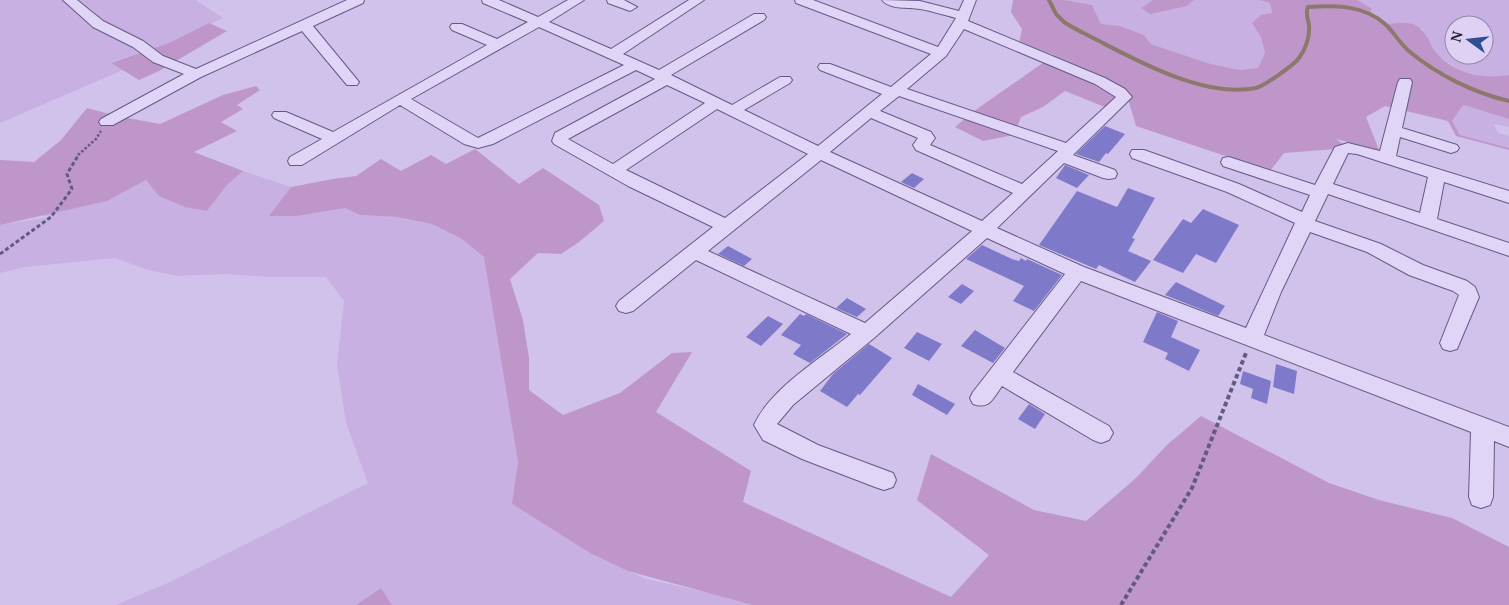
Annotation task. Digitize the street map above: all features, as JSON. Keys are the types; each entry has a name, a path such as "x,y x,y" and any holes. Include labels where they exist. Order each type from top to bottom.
{"street":[{"path":"69,0 98,24 138,44 158,59 196,74"},
{"path":"107,122 196,74 358,0"},
{"path":"488,0 635,65 819,153 1077,272 1509,436"},
{"path":"296,161 400,99 578,0"},
{"path":"613,0 630,7"},
{"path":"612,55 698,0"},
{"path":"803,0 941,53"},
{"path":"884,480 810,452 771,433 765,425 768,416 785,399 867,333 984,230 1023,190 1124,97 1120,92 962,20 920,5 902,4 888,0"},
{"path":"626,306 696,252 941,53 962,20 970,0"},
{"path":"726,226 634,182 615,170 560,142 561,136 663,78 759,17"},
{"path":"304,24 352,82"},
{"path":"457,27 498,45"},
{"path":"400,99 470,141 478,143 487,141 635,65"},
{"path":"826,67 1064,152 1109,174"},
{"path":"615,170 724,107 785,80"},
{"path":"1387,158 1405,82"},
{"path":"869,112 925,135 927,138 921,145 922,147 1023,190"},
{"path":"280,115 333,138"},
{"path":"1393,130 1450,148"},
{"path":"1252,338 1304,222 1341,150 1354,149 1387,158 1509,196"},
{"path":"1138,154 1233,188 1304,222 1374,248 1416,270 1460,286 1468,292 1469,297 1450,343"},
{"path":"1229,162 1427,222 1509,250"},
{"path":"1427,222 1436,173"},
{"path":"696,252 867,333"},
{"path":"982,398 1077,272"},
{"path":"999,374 1100,433"},
{"path":"1481,497 1483,426"}],"path":[{"path":"0,254 51,217 72,188 67,174 76,156 96,139 107,122"},
{"path":"1121,605 1192,488 1252,338"}],"shaded area":[{"path":"0,0 196,0 223,18 170,43 112,62 123,70 0,123"},
{"path":"1013,0 1065,0 1092,5 1101,24 1120,26 1144,35 1151,44 1211,64 1239,70 1258,68 1265,53 1261,37 1252,23 1261,15 1272,13 1270,3 1259,0 1357,0 1372,9 1368,14 1386,24 1405,23 1416,26 1425,33 1433,49 1444,60 1444,65 1450,65 1479,76 1509,75 1509,119 1463,105 1452,121 1460,135 1509,148 1509,150 1456,136 1448,121 1385,106 1366,117 1379,150 1336,139 1348,148 1284,153 1270,171 1136,126 1126,92 1112,110 1065,91 1043,107 1021,117 1014,135 983,141 955,127 977,109 1054,55 1019,43 1022,29 1011,12"},
{"path":"1065,0 1259,0 1270,3 1272,13 1252,23 1261,37 1265,53 1258,68 1238,70 1211,64 1151,44 1144,35 1120,26 1101,24 1092,5"},
{"path":"1153,0 1194,0 1187,6 1150,14 1141,8"},
{"path":"1357,0 1509,0 1509,75 1487,78 1460,71 1452,65 1494,65 1494,15 1444,15 1444,59 1435,53 1423,29 1399,23 1386,24 1368,14"},
{"path":"209,23 227,31 159,71 139,80 111,63 169,43"},
{"path":"256,86 260,90 237,105 243,109 221,122 237,131 194,152 243,171 227,185 207,211 185,207 159,196 146,180 107,201 0,225 0,160 34,162 61,140 87,108 160,124 223,95"},
{"path":"1463,105 1509,119 1509,127 1494,124 1498,133 1509,136 1509,148 1460,135 1452,121"},
{"path":"475,149 519,184 543,168 599,205 604,221 561,254 538,253 510,279 523,320 529,358 529,390 563,415 620,393 672,353 692,352 656,412 751,471 743,502 951,597 989,555 917,500 931,454 1034,510 1086,521 1135,479 1167,445 1201,416 1329,483 1379,500 1452,518 1509,547 1509,605 753,605 628,571 590,553 512,504 518,462 484,257 462,239 432,224 397,217 360,215 345,208 297,216 269,216 291,187 356,176 381,159 401,171 431,155 446,164"},
{"path":"243,171 291,187 269,216 297,216 345,208 360,215 397,217 432,224 462,239 484,257 518,462 513,505 590,553 646,579 764,605 392,605 381,588 356,605 116,605 172,581 368,483 346,423 337,364 344,301 326,277 271,277 222,274 178,276 148,270 115,258 25,267 0,273 0,225 49,217 42,215 107,201 146,180 207,211 227,185"},
{"path":"381,588 392,605 356,605"}],"building":[{"path":"1105,126 1125,134 1108,154 1106,153 1099,162 1076,154"},
{"path":"1065,165 1089,175 1077,188 1056,178"},
{"path":"912,173 924,179 914,188 901,182"},
{"path":"1128,188 1155,198 1132,238 1135,239 1128,251 1151,261 1135,282 1099,265 1096,269 1039,245 1077,191 1117,207"},
{"path":"1203,209 1239,225 1216,263 1196,254 1183,273 1153,260 1183,219 1191,223"},
{"path":"982,245 1012,259 1019,261 1021,258 1026,261 1027,259 1062,275 1034,311 1013,301 1024,286 966,259"},
{"path":"728,246 752,259 744,266 718,254"},
{"path":"1176,282 1225,306 1218,316 1165,295"},
{"path":"962,284 974,291 961,304 948,297"},
{"path":"847,298 866,309 857,317 836,308"},
{"path":"1157,312 1178,321 1171,337 1200,350 1189,371 1165,359 1168,353 1143,342"},
{"path":"800,314 804,316 806,314 847,334 810,363 793,354 801,345 781,335"},
{"path":"768,316 783,324 761,346 746,337"},
{"path":"975,330 1005,348 993,363 961,346"},
{"path":"917,332 942,344 929,361 904,348"},
{"path":"869,344 892,358 860,395 858,394 847,407 820,391 833,374"},
{"path":"1276,364 1297,371 1294,394 1273,387"},
{"path":"1243,371 1271,381 1267,404 1251,398 1253,389 1240,384"},
{"path":"918,384 955,404 947,415 912,395"},
{"path":"1029,404 1045,414 1035,429 1018,419"}],"waterway":[{"path":"1049,0 1056,14 1064,22 1136,60 1196,84 1237,90 1260,86 1285,70 1299,58 1308,38 1308,7 1338,6 1358,10 1368,13 1385,24 1406,49 1444,76 1470,88 1509,101"}]}
